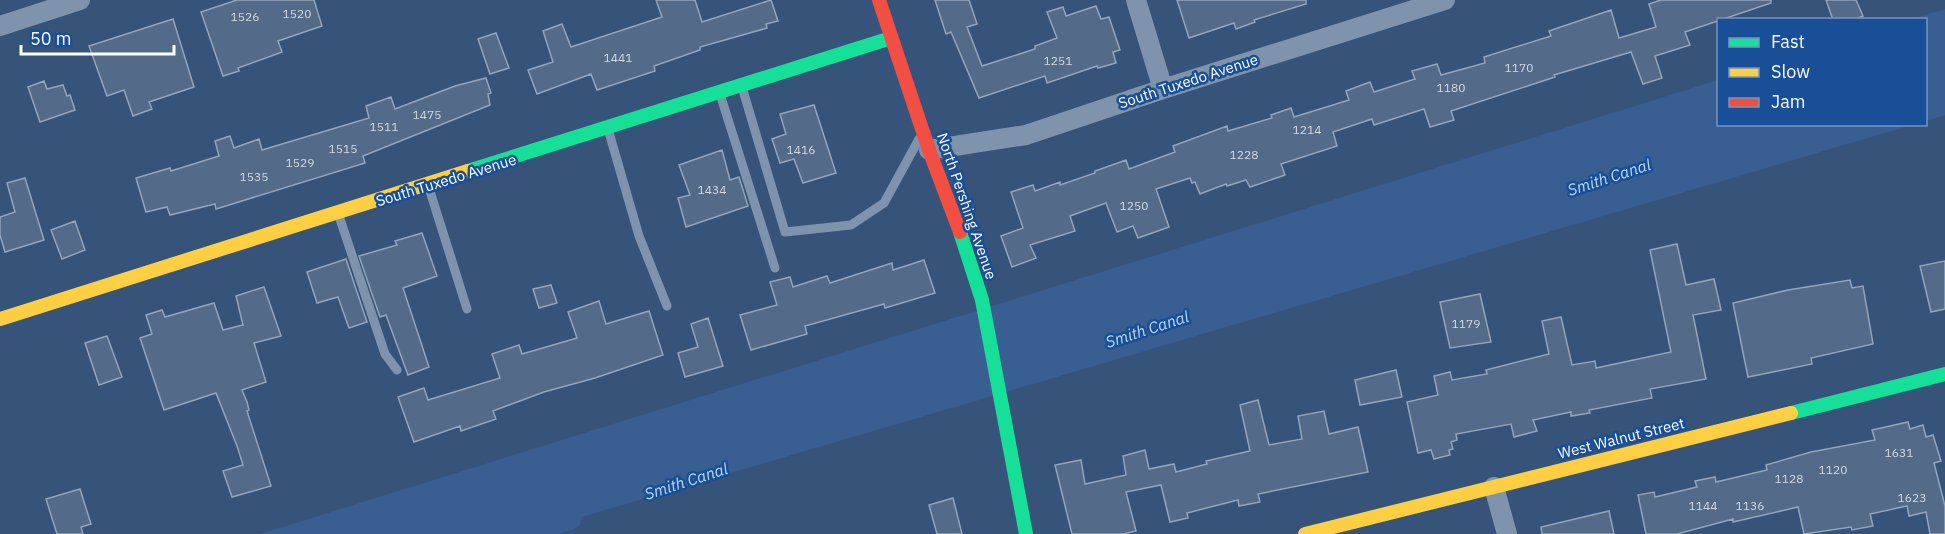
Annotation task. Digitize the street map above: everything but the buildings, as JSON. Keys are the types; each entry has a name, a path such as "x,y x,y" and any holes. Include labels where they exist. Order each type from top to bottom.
{"street":[{"path":"0,26 80,0"},
{"name":"North Pershing Avenue","path":"879,0 929,150 973,268 982,300 1026,534"},
{"path":"1136,0 1163,89"},
{"name":"South Tuxedo Avenue","path":"929,150 1026,135 1163,89 1388,8 1445,0"},
{"name":"South Tuxedo Avenue","path":"0,319 720,94 891,38"},
{"name":"West Walnut Street","path":"1305,534 1945,374"},
{"path":"1494,487 1507,534"}],"lane":[{"path":"742,87 785,232 851,225 884,203 924,130"},
{"path":"720,94 775,268"},
{"path":"608,129 639,236 667,306"},
{"path":"428,185 468,309"},
{"path":"338,213 385,354 397,370"}],"water":[{"path":"1945,9 1945,115 1927,121 1927,18 1915,18"},
{"path":"1717,80 1717,126 1909,126 524,534 260,534"}],"waterway":[{"name":"Smith Canal","path":"526,534 571,519"}],"traffic: fast":[{"path":"468,171 891,38"},
{"path":"960,232 982,300 1026,534"},
{"path":"1791,413 1945,374"}],"traffic: slow":[{"path":"0,319 468,171"},
{"path":"1305,534 1791,413"}],"traffic: jam":[{"path":"879,0 929,150 960,232"}]}
